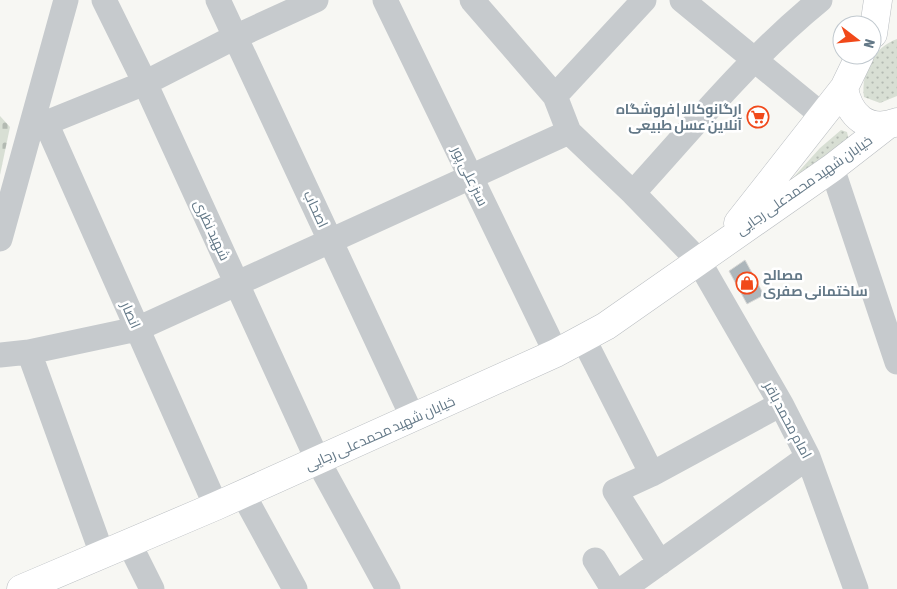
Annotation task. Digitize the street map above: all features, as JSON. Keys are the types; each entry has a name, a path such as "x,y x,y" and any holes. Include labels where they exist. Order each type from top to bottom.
{"main road":[{"name":"خیابان شهید محمدعلی رجایی","path":"721,243 823,116 844,88 855,65"},
{"path":"844,88 850,110 857,118 871,124 891,124"},
{"name":"خیابان شهید محمدعلی رجایی","path":"21,589 216,506 556,353 606,326 721,243 832,168 891,124"}],"street":[{"path":"0,239 66,0"},
{"name":"شهید نظری","path":"104,0 145,83 318,461 388,589"},
{"name":"اصحاب","path":"218,0 413,418"},
{"path":"145,83 235,37 316,0"},
{"name":"سبز علی پور","path":"385,0 556,353"},
{"path":"555,96 644,0"},
{"path":"682,0 823,116"},
{"path":"633,193 786,27 820,0"},
{"path":"0,355 29,352 137,329 236,282 570,132 555,96 477,2"},
{"name":"انصار","path":"145,83 46,123 216,506"},
{"name":"امام محمد باقر","path":"570,132 698,260 781,404 808,457 856,589"},
{"path":"832,168 897,362"},
{"path":"583,338 652,474"},
{"path":"29,352 102,554"},
{"path":"660,563 615,491 652,474 781,404"},
{"path":"623,589 808,457"},
{"path":"243,494 295,589"},
{"path":"129,543 152,589"},
{"path":"595,560 613,589"}],"green space":[{"path":"897,39 897,96 880,103 864,97 865,79 869,65 882,65 882,47"},
{"path":"0,116 10,127 0,175"},
{"path":"841,130 847,132 849,141 782,190 820,148"}],"building":[{"name":"مصالح ساختمانی صفری","path":"745,260 764,295 747,304 729,271"}],"place":[{"name":"ارگانوکالا | فروشگاه آنلاین عسل طبیعی","path":"758,117"},
{"name":"مصالح ساختمانی صفری","path":"747,283"}]}
